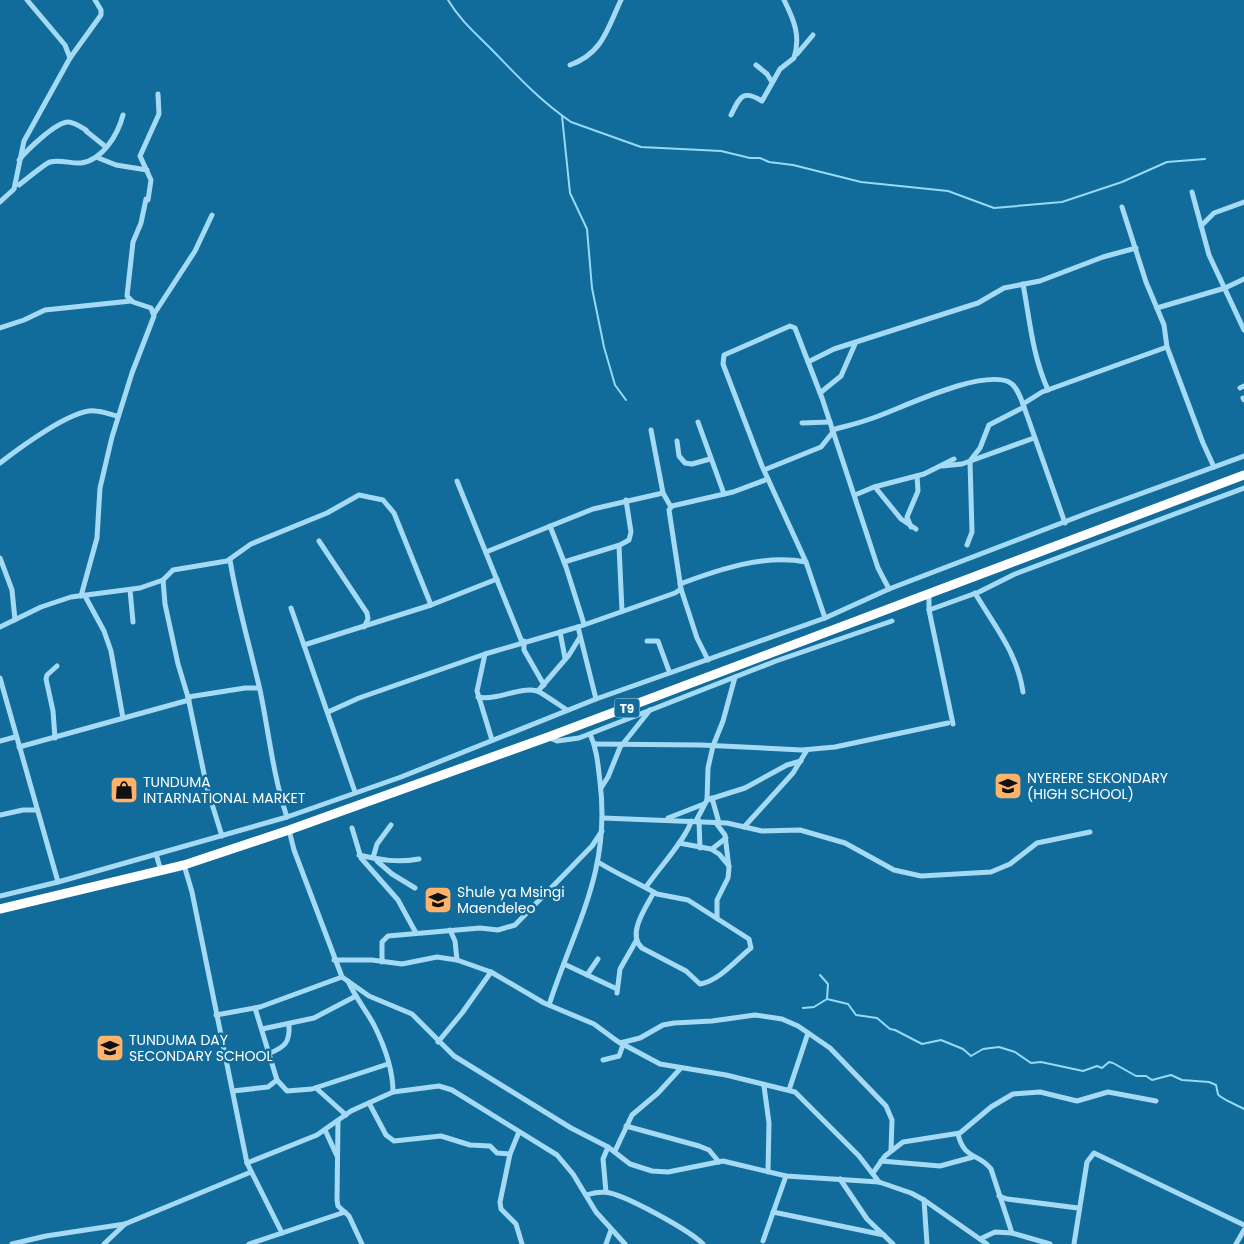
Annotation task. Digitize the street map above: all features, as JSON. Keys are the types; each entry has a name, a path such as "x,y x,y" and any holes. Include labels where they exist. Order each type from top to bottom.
{"highway":[{"name":"T9","path":"0,909 184,865 405,790 929,596 1244,475"}],"street":[{"path":"27,0 65,45 70,58"},
{"path":"0,202 14,189 18,160 24,142 70,58 101,16 101,10 95,0"},
{"path":"570,65 585,58 598,47 621,0"},
{"path":"784,0 795,23 798,36 795,56"},
{"path":"731,114 737,102 746,95 752,95 762,101 780,69 795,56 813,35"},
{"path":"756,65 767,74 772,82"},
{"path":"131,301 127,296 133,242 141,223 150,180 140,156 159,114 158,94"},
{"path":"19,185 52,161 79,163 96,157 106,147 121,124 123,115"},
{"path":"18,160 36,141 62,124 73,123 86,130 106,147"},
{"path":"96,157 116,165 147,170"},
{"path":"1192,192 1209,255 1244,330"},
{"path":"1201,226 1214,213 1244,202"},
{"path":"1122,207 1164,325 1167,347 1214,467"},
{"path":"123,718 111,651 104,631 82,596 97,538 100,488 118,416 154,314 194,251 212,215"},
{"path":"808,362 822,354 978,303 1004,288 1040,281 1115,252 1136,248"},
{"path":"1157,308 1225,288 1244,279"},
{"path":"1023,284 1030,336 1036,359 1048,390"},
{"path":"0,328 45,310 131,301 151,308 154,314"},
{"path":"825,618 806,562 764,470 723,364 723,356 790,326 795,328 820,393 878,568 890,589"},
{"path":"820,393 841,376 855,344"},
{"path":"967,545 972,532 970,461 980,448 989,425 1024,406 1048,390 1167,347"},
{"path":"764,470 821,447 833,431 951,388 982,381 1009,382 1016,388 1024,406 1065,523"},
{"path":"0,463 78,413 95,410 118,416"},
{"path":"698,422 724,494"},
{"path":"802,423 830,422"},
{"path":"651,430 663,493 670,507 668,513 681,587 697,638 708,660"},
{"path":"942,466 970,461 1034,438"},
{"path":"677,441 679,456 685,463 692,464 710,459"},
{"path":"0,896 58,882 287,817 401,777 567,710 669,672 825,618 890,589 1244,456"},
{"path":"855,495 875,487 917,476 954,459"},
{"path":"875,487 901,519 913,528 907,517 918,491 917,476"},
{"path":"670,507 724,494 768,479"},
{"path":"458,481 523,641 524,650 544,685"},
{"path":"929,610 975,593 1015,574 1244,488"},
{"path":"486,552 593,509 663,493"},
{"path":"0,627 41,607 82,596 130,590 163,580 173,570 230,560 251,544 326,513 359,495 383,500 394,513 431,605"},
{"path":"564,562 620,546 632,537 626,500"},
{"path":"550,526 564,562 581,626 580,637 596,699"},
{"path":"319,541 367,613 368,618 363,627"},
{"path":"620,546 622,611"},
{"path":"0,558 12,590 15,620"},
{"path":"328,712 359,698 485,654 523,641 581,626 675,593 681,587 734,566 788,558 806,562"},
{"path":"230,560 233,582 259,688 278,792 287,817"},
{"path":"304,646 431,605 497,579"},
{"path":"163,580 165,604 178,664 189,699 208,788 222,836"},
{"path":"130,590 133,622"},
{"path":"975,593 1003,636 1021,681 1023,692"},
{"path":"594,744 807,750 834,747 951,724 929,610 929,596"},
{"path":"291,608 355,792"},
{"path":"548,737 566,740 590,734 735,677 892,621"},
{"path":"560,632 566,658"},
{"path":"538,691 566,658 580,637"},
{"path":"647,641 658,641 669,672"},
{"path":"485,654 477,691 492,740"},
{"path":"55,738 53,711 46,679 47,675 57,666"},
{"path":"716,918 717,900 728,878 729,866 726,838 708,800 708,768 735,677"},
{"path":"0,678 15,737 58,882"},
{"path":"19,747 189,699 245,688 259,688"},
{"path":"478,697 496,698 522,691 538,691 567,710"},
{"path":"601,788 608,778 621,745 650,709"},
{"path":"549,1005 590,896 598,862 603,818 601,788 594,744 590,734"},
{"path":"0,741 15,737"},
{"path":"744,827 801,761 807,750"},
{"path":"665,819 708,800 745,788 787,765 801,761"},
{"path":"401,777 405,790"},
{"path":"374,786 379,799"},
{"path":"646,887 695,821 708,800"},
{"path":"0,815 23,810 37,810"},
{"path":"603,818 695,821 762,831 800,830 818,833 845,843 894,870 921,876 991,872 1010,864 1037,843 1090,832"},
{"path":"695,821 700,848"},
{"path":"374,859 377,844 390,825"},
{"path":"352,828 359,856 373,875 398,900 416,933"},
{"path":"290,830 294,850 342,977 369,996 420,1020 438,1042 454,1056 572,1128 615,1151 630,1164 652,1171 668,1172 719,1162 786,1176 879,1182 924,1200 987,1244"},
{"path":"382,962 384,938 392,935 480,928 498,930 515,925 592,846 602,831"},
{"path":"712,849 726,838"},
{"path":"679,843 712,849 729,866"},
{"path":"156,854 161,871"},
{"path":"359,856 402,862 419,859"},
{"path":"374,859 392,874 415,888"},
{"path":"598,862 654,892 688,900 749,939 752,945 744,954 706,983 700,984 686,971 642,948 636,940"},
{"path":"184,865 192,892 216,1015 234,1091 247,1163 282,1233"},
{"path":"564,964 617,991 620,968 636,940 639,923 654,892"},
{"path":"450,930 454,936 457,960"},
{"path":"334,960 402,964 443,957 457,960 491,972 549,1005 594,1024 621,1044 660,1064 680,1069 726,1075 764,1086 789,1090 802,1097 873,1173 879,1182"},
{"path":"587,975 598,959"},
{"path":"438,1042 462,1013 491,972"},
{"path":"216,1015 255,1008 297,995 342,977"},
{"path":"348,981 374,1025 388,1064 393,1092"},
{"path":"262,1028 289,1025 314,1018 356,996"},
{"path":"255,1008 277,1080 287,1091 316,1088 388,1064"},
{"path":"621,1044 640,1038 670,1023 712,1021 755,1015 782,1019 830,1048 886,1106 892,1120 891,1150"},
{"path":"270,1053 286,1045 289,1039 289,1025"},
{"path":"789,1090 808,1033"},
{"path":"603,1060 619,1056 621,1044"},
{"path":"615,1151 626,1126 635,1112 658,1093 680,1069"},
{"path":"234,1091 262,1089 277,1080"},
{"path":"764,1086 769,1123 768,1172"},
{"path":"247,1163 325,1130 346,1115 393,1092 424,1087 444,1087 544,1145 556,1155 573,1174 596,1212 625,1244"},
{"path":"316,1088 346,1115"},
{"path":"873,1173 891,1150 910,1140 958,1134 1005,1098 1022,1092 1048,1093 1077,1101 1108,1092 1156,1101"},
{"path":"368,1103 386,1135 394,1141 415,1137 447,1137 470,1145 487,1146 497,1153 510,1154"},
{"path":"338,1122 338,1206 345,1212 362,1244"},
{"path":"626,1126 699,1146 709,1150 719,1162"},
{"path":"325,1130 337,1156"},
{"path":"519,1132 510,1154 500,1206 516,1224 522,1244"},
{"path":"958,1134 962,1145 973,1157 984,1162 991,1169 1012,1233"},
{"path":"606,1192 603,1159 608,1147"},
{"path":"1074,1244 1078,1208 1087,1162 1094,1153 1244,1225"},
{"path":"881,1161 940,1166 973,1157"},
{"path":"12,1244 46,1236 125,1224 251,1172"},
{"path":"764,1241 786,1176"},
{"path":"840,1179 867,1219 893,1244"},
{"path":"586,1194 606,1192 685,1229 703,1244"},
{"path":"999,1196 1007,1199 1078,1208"},
{"path":"924,1200 927,1244"},
{"path":"249,1244 345,1212"},
{"path":"773,1212 884,1235"},
{"path":"104,1244 125,1224"},
{"path":"606,1244 611,1230"},
{"path":"1236,1244 1244,1230"},
{"path":"980,1239 995,1232 1012,1233 1050,1244"},
{"path":"46,1236 46,1243"}],"waterway":[{"path":"448,0 471,29 532,90 560,114 571,122 641,147 721,151 750,158 760,158 769,162 793,165 861,182 948,191 994,208 1062,202 1122,182 1167,162 1205,159"},
{"path":"562,116 570,193 587,229 592,288 604,347 615,385 626,400"},
{"path":"803,1008 814,1007 827,999 828,984 820,975"},
{"path":"827,999 848,1004 856,1015 877,1018 890,1029 922,1044 941,1040 963,1049 971,1056 983,1049 999,1047 1015,1052 1031,1063 1041,1062 1083,1071 1097,1066 1102,1068 1109,1062 1136,1076 1146,1076 1152,1080 1171,1075 1182,1080 1209,1082 1216,1085 1219,1096 1244,1109"}],"place":[{"name":"NYERERE SEKONDARY (HIGH SCHOOL)","path":"1008,786"},
{"name":"TUNDUMA INTARNATIONAL MARKET","path":"124,790"},
{"name":"Shule ya Msingi Maendeleo","path":"438,900"},
{"name":"TUNDUMA DAY SECONDARY SCHOOL","path":"110,1048"}]}
